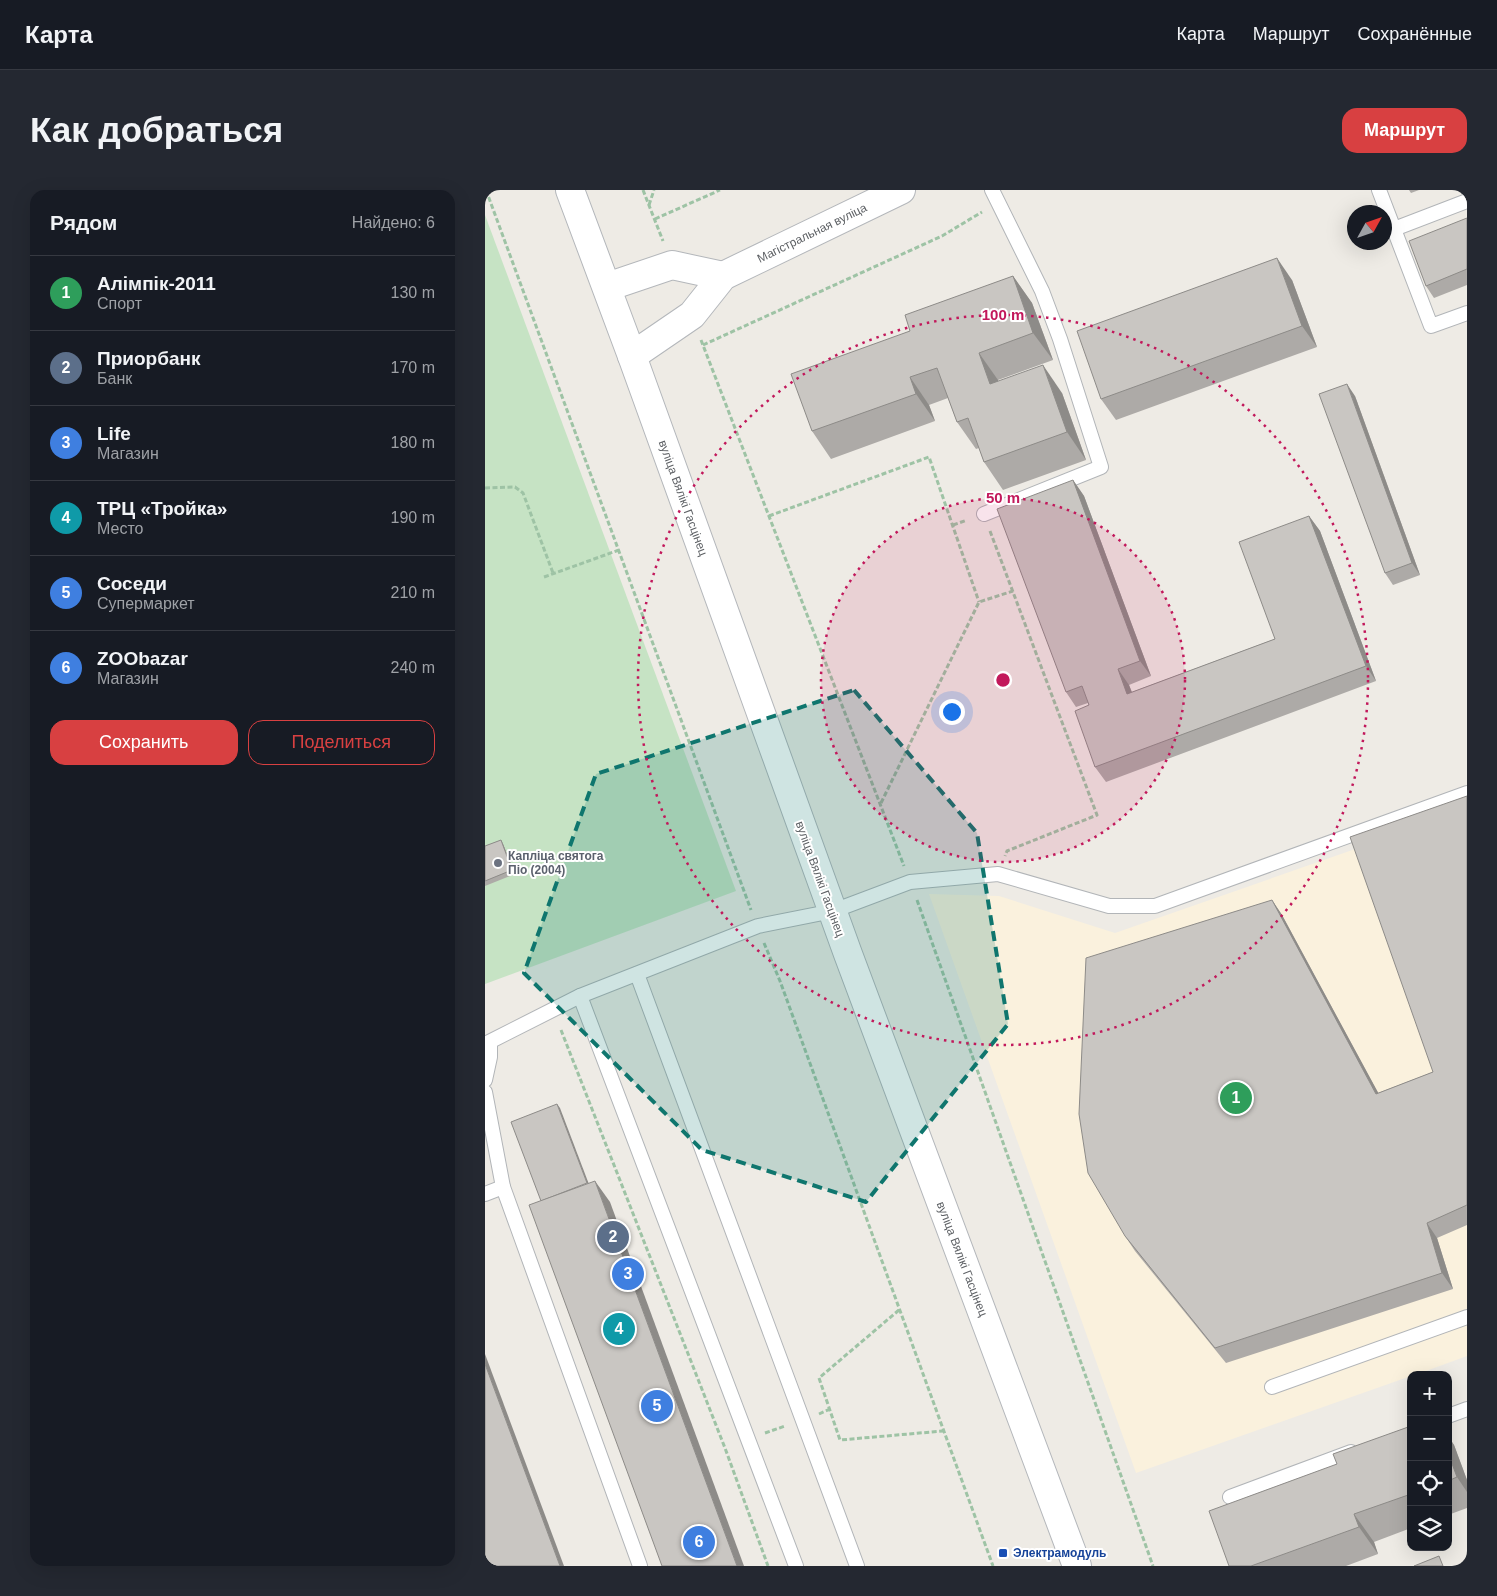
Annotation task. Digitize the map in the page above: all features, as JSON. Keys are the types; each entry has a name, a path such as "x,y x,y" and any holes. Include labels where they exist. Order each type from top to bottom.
{"main road":[{"name":"вуліца Вялікі Гасцінец","path":"570,190 607,287 800,824 1077,1566"},
{"name":"Магістральная вуліца","path":"723,276 901,190"},
{"path":"607,287 672,265 723,276 692,316 632,356"}],"lane":[{"path":"1379,190 1431,326 1467,313"},
{"path":"984,514 1101,467 1060,339 1042,291 995,196"},
{"path":"1394,229 1467,201"},
{"path":"485,1080 490,1057 487,1043 581,996 757,926 833,910 910,882 998,874 1109,906 1155,906 1467,793"},
{"path":"637,974 857,1566"},
{"path":"581,996 796,1566"},
{"path":"485,1092 503,1187 640,1566"},
{"path":"485,1194 503,1187"},
{"path":"1272,1388 1467,1316"},
{"path":"1452,1414 1467,1408"},
{"path":"1230,1497 1366,1446"}],"path":[{"path":"486,190 757,926 783,990 993,1566"},
{"path":"649,205 654,190"},
{"path":"655,219 720,190"},
{"path":"703,345 942,236 995,196"},
{"path":"769,516 929,457 979,602 881,804"},
{"path":"485,488 515,487 523,493 553,573"},
{"path":"953,525 984,514 1097,815 1007,851 998,874"},
{"path":"544,577 619,550"},
{"path":"979,602 1013,591"},
{"path":"561,1030 725,1448 768,1566"},
{"path":"899,1310 819,1378 840,1440 943,1431"},
{"path":"725,1448 830,1409"}],"highlighted area":[{"path":"854,690 977,833 1008,1024 866,1202 702,1150 524,973 596,774"}],"shaded area":[{"path":"1467,810 1467,1356 1426,1371 1407,1371 1407,1377 1136,1473 929,894 999,896 1115,933"}],"green space":[{"path":"485,215 736,891 485,984"}],"building":[{"path":"1467,218 1467,269 1426,286 1409,241"},
{"path":"1277,258 1302,326 1101,399 1077,331"},
{"path":"1013,276 1033,333 979,353 990,384 1043,365 1067,432 984,462 968,418 957,422 937,368 910,377 916,394 812,431 791,374 910,331 905,315"},
{"path":"1347,384 1412,563 1385,573 1319,394"},
{"path":"1073,480 1140,661 1118,669 1127,694 1275,639 1239,542 1309,516 1366,666 1095,767 1075,711 1089,705 1082,686 1066,692 997,509"},
{"path":"1467,796 1467,1205 1427,1223 1442,1273 1215,1348 1125,1236 1088,1173 1079,1114 1086,958 1272,900 1376,1094 1433,1072 1350,837"},
{"name":"Капліца святога Піо (2004)","path":"501,840 512,870 485,881 485,846"},
{"path":"557,1104 587,1183 541,1201 511,1122"},
{"path":"595,1181 737,1566 662,1566 529,1205"},
{"path":"485,1364 560,1566 485,1566"},
{"path":"1407,1427 1407,1495 1354,1514 1359,1527 1251,1566 1229,1566 1209,1511 1337,1464 1333,1454"},
{"path":"1452,1464 1457,1477 1452,1479"},
{"path":"1439,1556 1443,1566 1414,1566"}],"place":[{"name":"Капліца святога Піо (2004)","path":"498,863"},
{"name":"Алімпік-2011","path":"1236,1098"},
{"name":"Приорбанк","path":"613,1237"},
{"name":"Life","path":"628,1274"},
{"name":"ТРЦ «Тройка»","path":"619,1329"},
{"name":"Соседи","path":"657,1406"},
{"name":"ZOObazar","path":"699,1542"},
{"name":"Электрамодуль","path":"1003,1553"}]}
